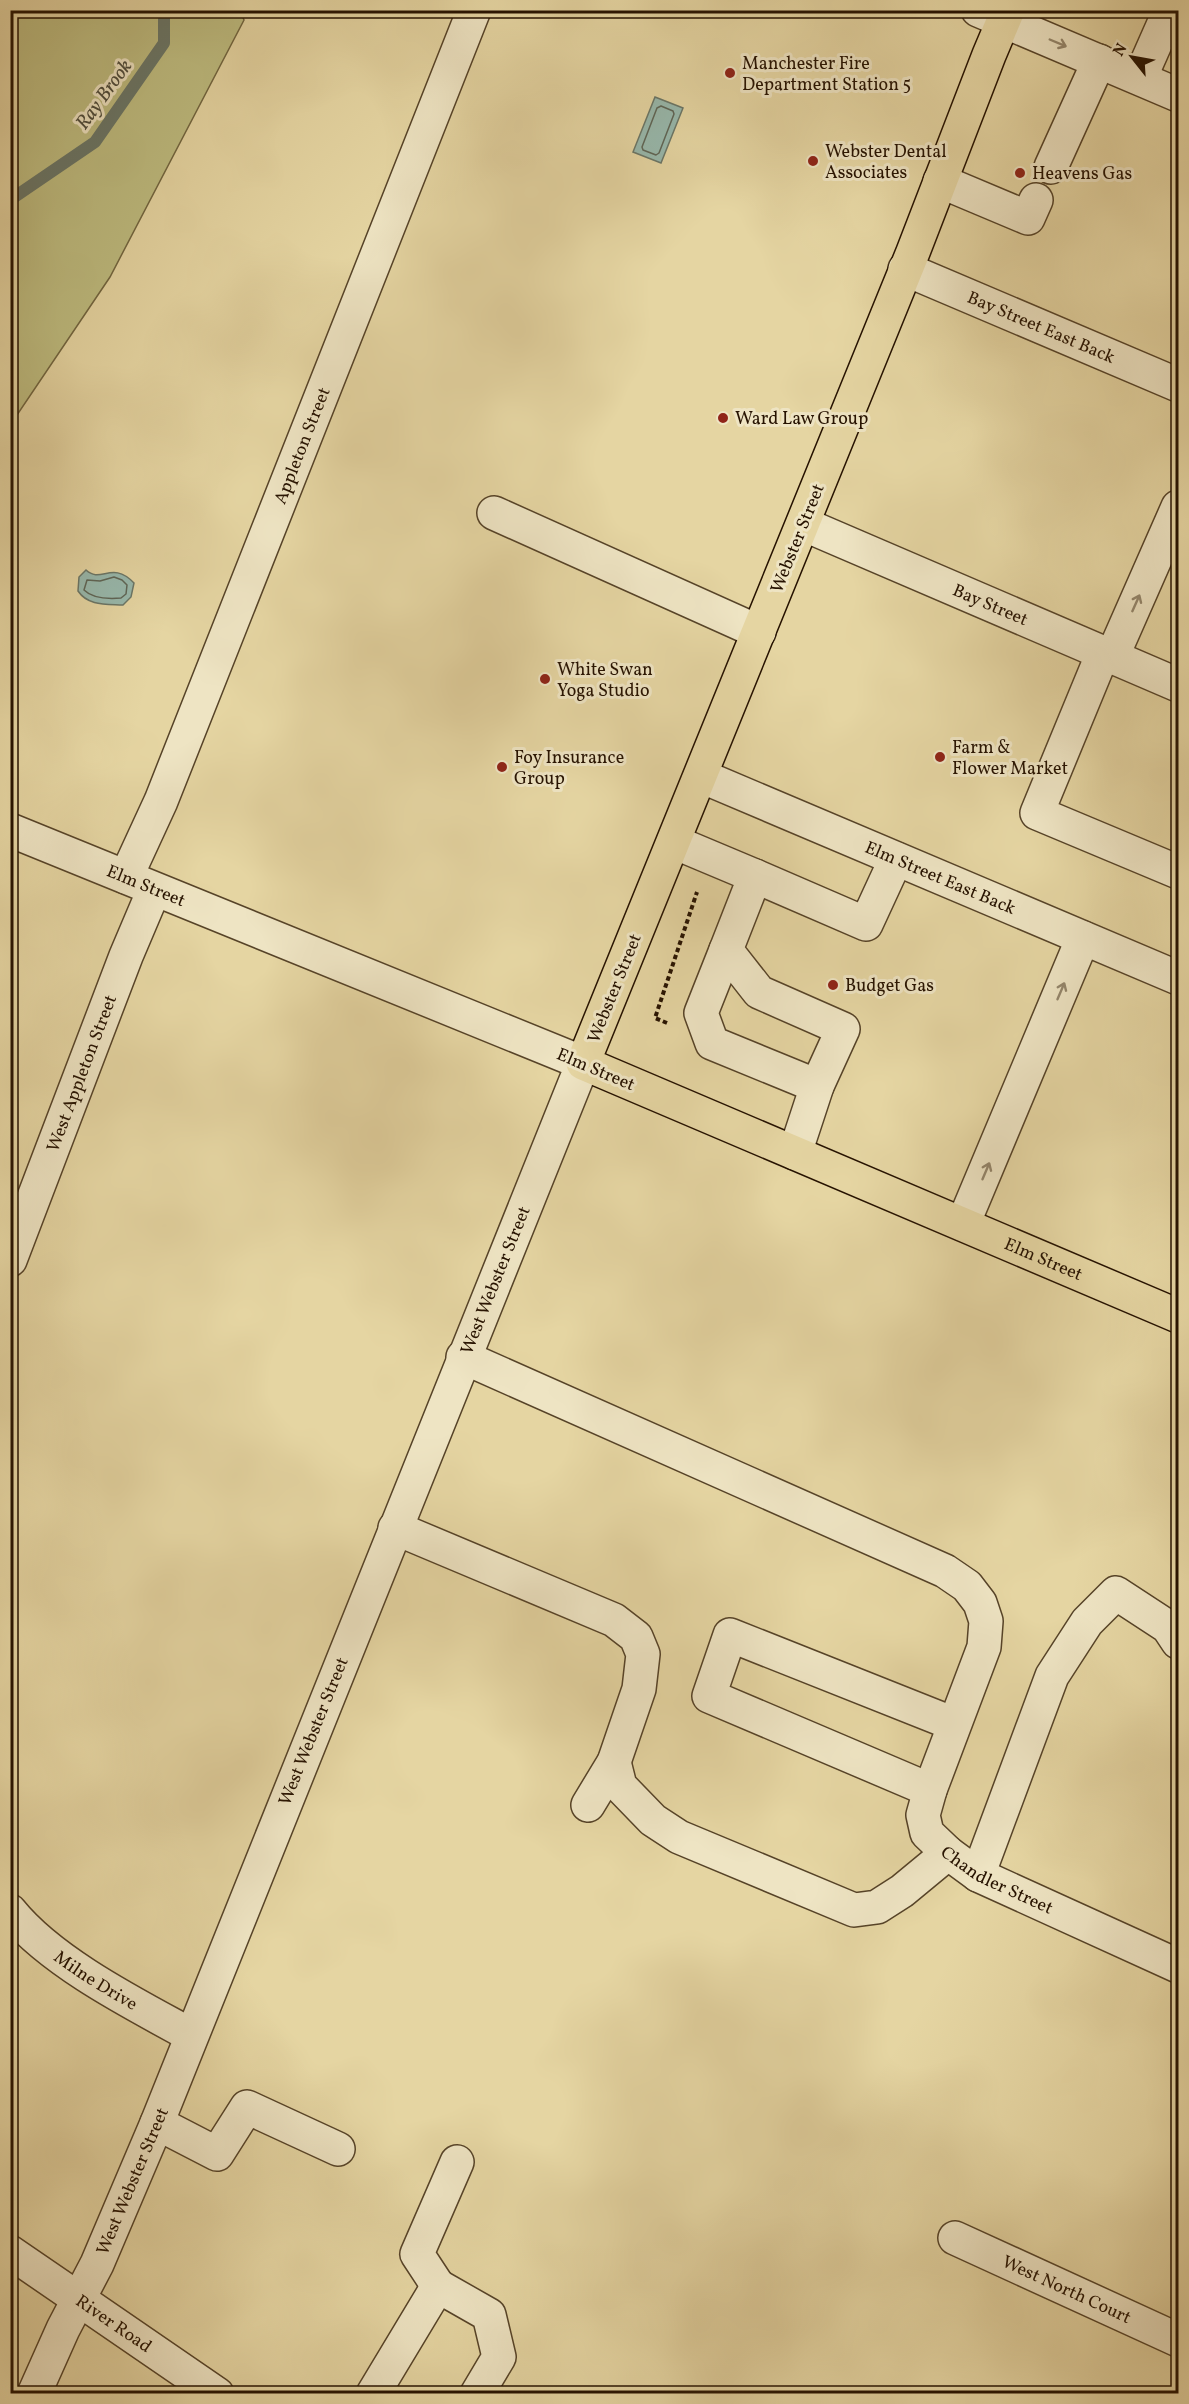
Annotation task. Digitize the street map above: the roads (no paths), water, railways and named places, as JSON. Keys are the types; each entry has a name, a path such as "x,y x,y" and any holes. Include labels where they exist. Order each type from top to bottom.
{"main road":[{"name":"Webster Street","path":"583,1063 940,181 997,14"},
{"name":"Elm Street","path":"583,1063 1179,1316"}],"street":[{"name":"Appleton Street","path":"140,883 161,801 474,10"},
{"path":"1140,78 1170,10"},
{"path":"997,14 1179,95"},
{"path":"1051,167 1099,61"},
{"path":"940,181 1028,218 1036,200"},
{"name":"Bay Street East Back","path":"905,269 1179,385"},
{"path":"1179,507 1108,655 1037,813 1179,872"},
{"path":"494,513 759,632"},
{"name":"Bay Street","path":"802,524 1179,685"},
{"name":"Elm Street East Back","path":"701,776 1179,978"},
{"name":"Elm Street","path":"10,830 583,1063"},
{"path":"674,842 866,924 896,859"},
{"path":"755,876 701,1013 712,1043 817,1086"},
{"name":"West Appleton Street","path":"10,1260 126,956 140,883"},
{"path":"963,1224 1083,938"},
{"path":"726,950 759,992 843,1029 817,1086 795,1153"},
{"name":"West Webster Street","path":"34,2394 97,2264 157,2122 583,1063"},
{"name":"Chandler Street","path":"464,1357 945,1571 967,1586 980,1603 986,1621 984,1647 930,1790 923,1815 927,1833 948,1853 978,1875 1179,1966"},
{"path":"395,1528 614,1620 636,1637 643,1654 639,1689 614,1762 588,1805"},
{"path":"978,1875 1052,1676 1087,1622 1116,1593 1168,1628 1179,1642"},
{"path":"930,1790 709,1696 730,1635 954,1724"},
{"path":"614,1762 620,1786 652,1820 679,1837 854,1910 877,1907 902,1891 948,1853"},
{"name":"Milne Drive","path":"10,1911 24,1928 60,1957 140,2008 191,2035"},
{"path":"157,2122 217,2154 247,2107 338,2149"},
{"path":"458,2162 417,2254 438,2286 489,2315 499,2357 477,2394"},
{"name":"West North Court","path":"955,2238 1179,2340"},
{"name":"River Road","path":"10,2252 217,2394"},
{"path":"373,2394 438,2286"}],"water":[{"path":"655,97 683,108 661,163 633,152"},
{"path":"86,570 97,575 113,572 126,576 134,583 131,597 123,605 92,602 82,596 78,591 79,577"}],"waterway":[{"name":"Ray Brook","path":"10,200 95,142 164,43 164,10"}],"place":[{"name":"Manchester Fire Department Station 5","path":"730,73"},
{"name":"Webster Dental Associates","path":"813,161"},
{"name":"Heavens Gas","path":"1020,173"},
{"name":"Ward Law Group","path":"723,418"},
{"name":"White Swan Yoga Studio","path":"545,679"},
{"name":"Farm & Flower Market","path":"940,757"},
{"name":"Foy Insurance Group","path":"502,767"},
{"name":"Budget Gas","path":"833,985"}]}
